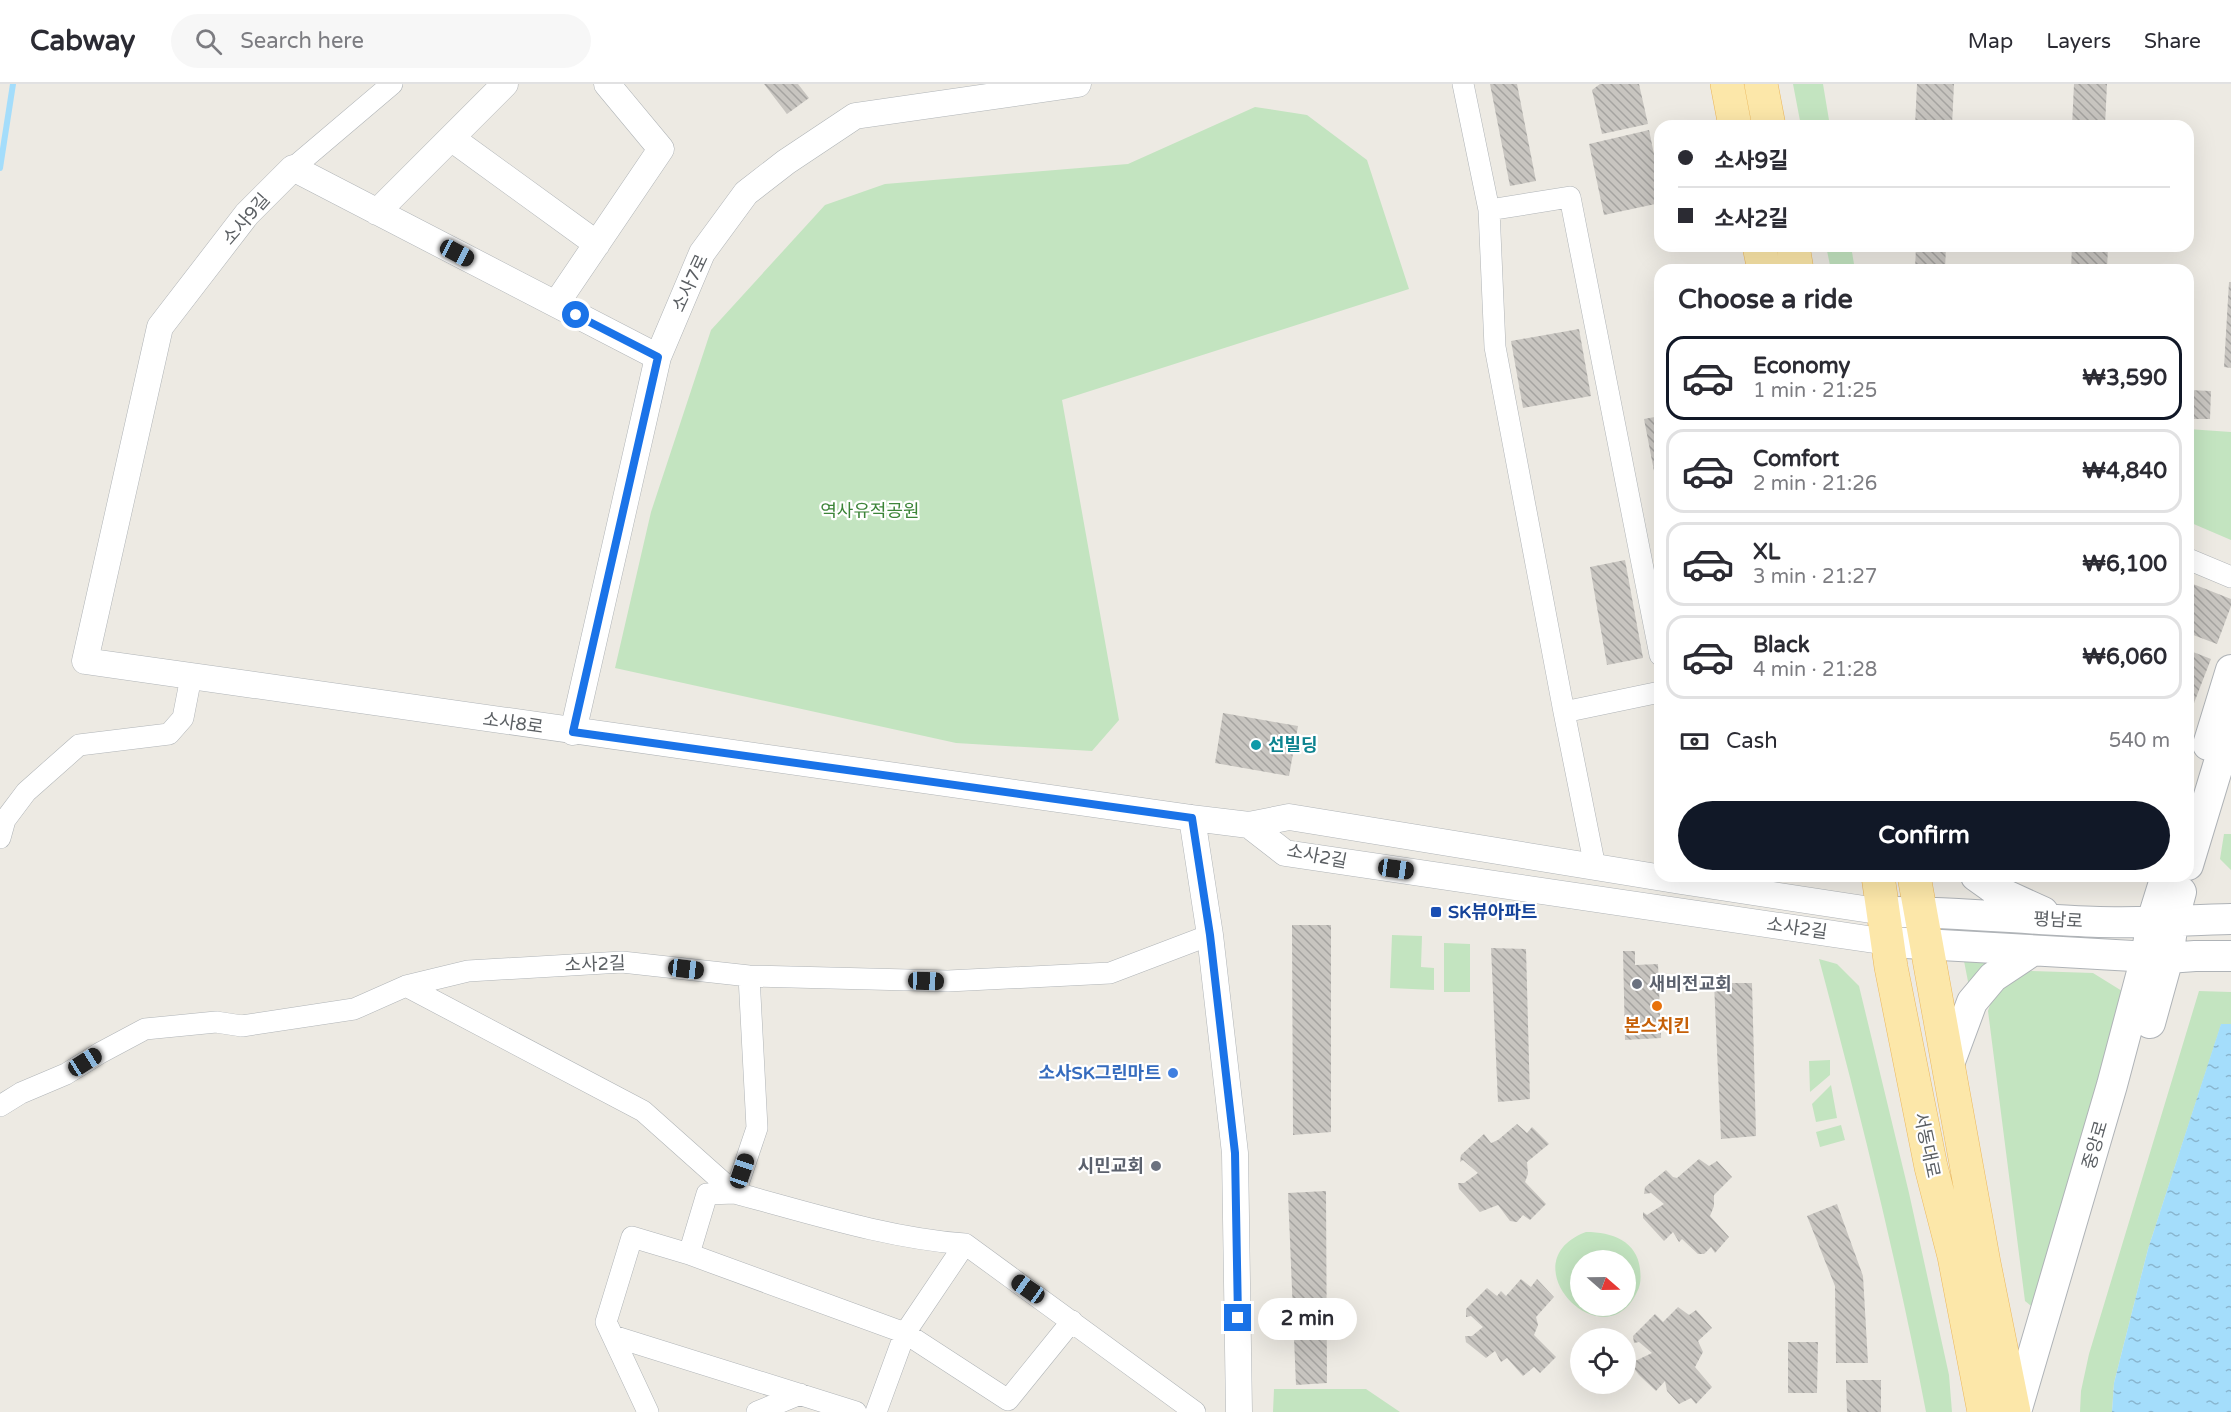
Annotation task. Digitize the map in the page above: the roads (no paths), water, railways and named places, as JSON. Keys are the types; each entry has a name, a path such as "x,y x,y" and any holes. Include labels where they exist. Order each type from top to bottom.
{"main road":[{"path":"1726,84 1734,120"},
{"path":"1761,84 1768,120"},
{"path":"2194,786 2231,670"},
{"path":"2194,845 2231,723"},
{"name":"서동대로","path":"1879,882 1891,967 1931,1167 1954,1256 1984,1412"},
{"name":"서동대로","path":"1915,882 2015,1412"},
{"path":"1984,882 1997,891 2060,920"},
{"name":"중앙로","path":"2038,1412 2157,958 2165,882"},
{"name":"중앙로","path":"2162,922 2182,882"},
{"name":"평남로","path":"1886,927 1921,911 2060,920 2162,922 2231,919"},
{"name":"평남로","path":"1886,927 1927,945 2157,958 2231,956"},
{"path":"1948,1064 1972,1002 1993,977 2032,951"},
{"name":"중앙로","path":"2015,1412 2112,1085 2157,958"}],"street":[{"path":"392,84 293,168 658,357"},
{"path":"378,212 506,84"},
{"path":"556,304 662,149 607,84"},
{"name":"소사7로","path":"573,732 658,357 702,253 746,193 786,162 855,116 1078,84"},
{"path":"1463,84 1489,210 1495,347 1595,867"},
{"path":"452,138 597,244"},
{"name":"소사9길","path":"85,661 160,327 247,214 293,168"},
{"path":"1489,210 1570,197 1654,624"},
{"path":"2194,562 2231,577"},
{"name":"소사8로","path":"85,661 573,732 1248,825"},
{"path":"0,838 5,820 26,792 79,745 169,734 183,718 191,676"},
{"path":"1564,712 1654,693"},
{"name":"소사2길","path":"1248,825 1289,817 1595,867 1654,879"},
{"path":"1192,818 1210,935 1235,1153 1239,1412"},
{"name":"소사2길","path":"1248,825 1285,853 1886,927"},
{"name":"소사2길","path":"1668,882 1886,927"},
{"name":"소사2길","path":"0,1106 21,1093 66,1074 145,1029 216,1022 242,1026 354,1009 406,986 468,971 622,962 749,976 948,981 1110,973 1210,935"},
{"path":"735,1193 757,1128 749,976"},
{"path":"406,986 643,1111 735,1193"},
{"path":"689,1254 707,1194 735,1193 854,1225 936,1242 965,1244 1196,1412"},
{"path":"648,1412 606,1322 632,1238 689,1254 905,1333 1008,1400 1072,1322"},
{"path":"876,1412 905,1333 965,1244"},
{"path":"613,1336 856,1412"},
{"path":"757,1412 800,1394"}],"water":[{"path":"2221,1024 2231,1024 2231,1412 2112,1412 2114,1383 2148,1249"}],"waterway":[{"path":"0,168 13,84"}],"place":[{"name":"선빌딩","path":"1256,745"},
{"name":"SK뷰아파트","path":"1436,912"},
{"name":"새비전교회","path":"1637,984"},
{"name":"본스치킨","path":"1657,1006"},
{"name":"소사SK그린마트","path":"1173,1073"},
{"name":"시민교회","path":"1156,1166"}],"park label":[{"name":"역사유적공원","path":"870,511"}]}
